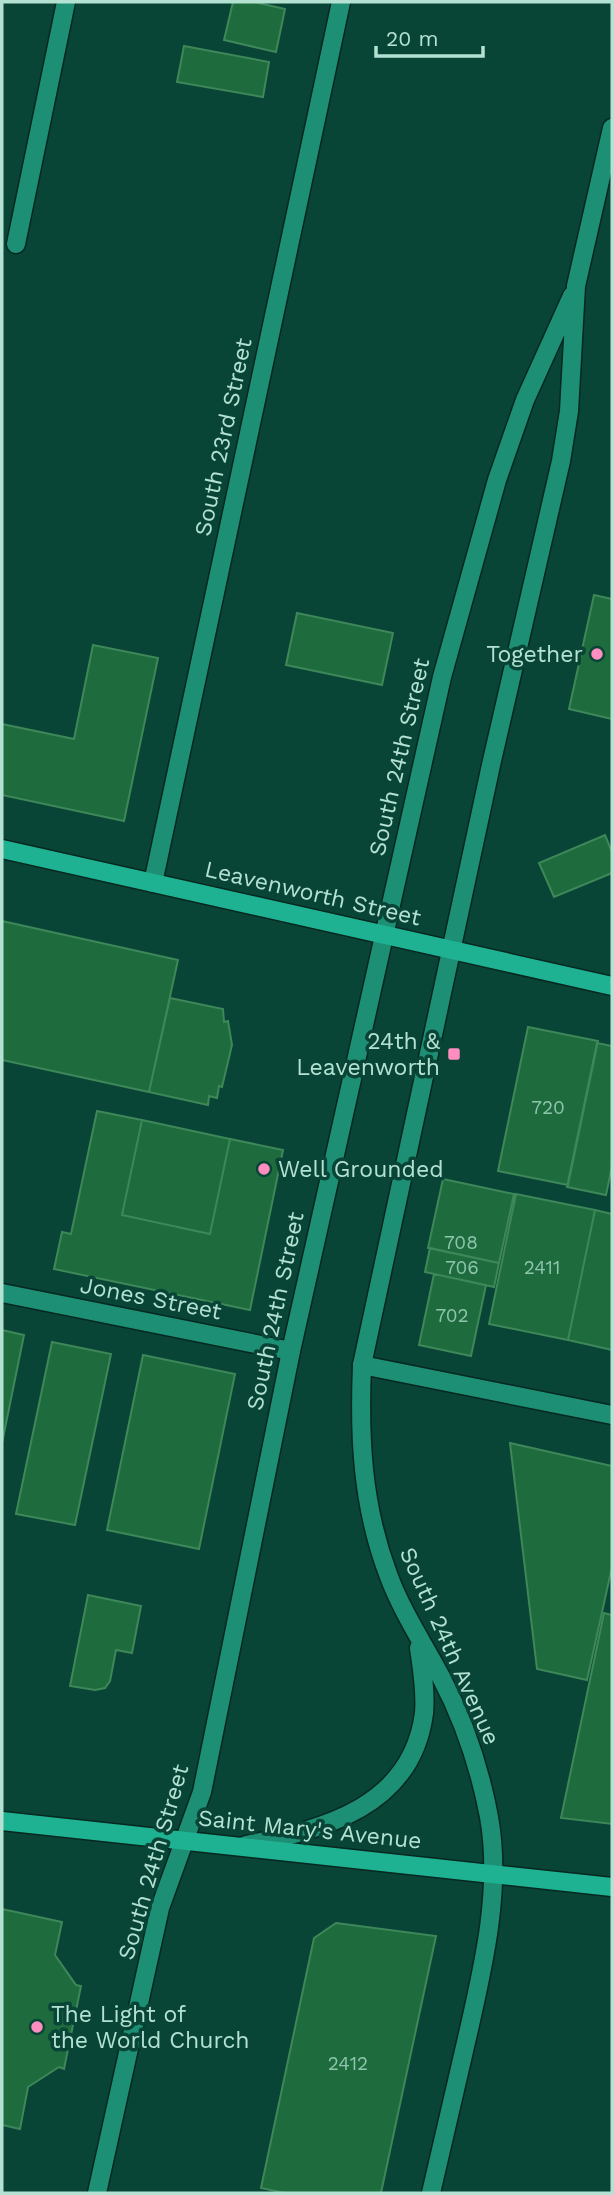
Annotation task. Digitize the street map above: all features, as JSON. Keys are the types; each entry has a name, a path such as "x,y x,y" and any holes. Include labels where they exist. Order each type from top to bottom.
{"main road":[{"path":"16,244 66,2"},
{"name":"South 23rd Street","path":"153,883 341,2"},
{"name":"South 24th Street","path":"362,1365 491,765 561,461 569,411 576,286 612,128"},
{"name":"South 24th Street","path":"97,2193 159,1908 202,1792 291,1351 442,677 497,481 525,400 576,286"},
{"name":"Leavenworth Street","path":"2,849 612,986"},
{"name":"Jones Street","path":"2,1293 291,1351"},
{"path":"362,1365 612,1415"},
{"name":"South 24th Avenue","path":"362,1365 359,1425 364,1483 388,1574 452,1700 473,1753 491,1830 492,1874 480,1979 432,2193"},
{"path":"243,1846 301,1834 342,1819 372,1801 396,1776 415,1744 424,1712 418,1637"},
{"name":"Saint Mary's Avenue","path":"2,1821 612,1887"}],"building":[{"path":"233,2 254,2 285,9 276,52 224,40"},
{"path":"184,46 269,62 263,97 177,82"},
{"name":"Together","path":"594,595 612,599 612,719 569,709"},
{"path":"297,613 393,633 382,685 286,665"},
{"path":"93,645 158,658 124,821 2,795 2,724 74,739"},
{"path":"605,835 612,852 612,873 554,897 539,863"},
{"path":"2,921 178,960 149,1092 2,1060"},
{"path":"170,998 223,1009 224,1022 228,1021 232,1045 222,1087 219,1086 217,1098 209,1096 208,1105 149,1092"},
{"path":"528,1027 598,1041 568,1185 498,1171"},
{"path":"597,1043 612,1046 612,1166 606,1195 567,1187"},
{"path":"97,1111 142,1120 122,1215 210,1234 230,1139 283,1150 250,1310 54,1269 62,1232 71,1234"},
{"path":"142,1120 230,1139 210,1234 122,1215"},
{"path":"443,1179 514,1194 499,1263 428,1248"},
{"path":"516,1194 595,1210 568,1340 489,1324"},
{"path":"595,1210 612,1214 612,1350 568,1340"},
{"path":"430,1248 499,1263 494,1287 425,1272"},
{"path":"434,1274 486,1285 471,1356 419,1345"},
{"path":"2,1330 24,1335 2,1443"},
{"path":"52,1342 111,1354 75,1525 16,1514"},
{"path":"143,1355 235,1374 199,1549 107,1530"},
{"path":"510,1443 612,1466 612,1567 587,1680 537,1669"},
{"path":"88,1595 141,1606 132,1653 116,1650 110,1681 105,1688 95,1690 70,1686"},
{"path":"604,1613 612,1615 612,1824 561,1818"},
{"name":"The Light of the World Church","path":"2,1909 62,1922 55,1955 76,1985 81,1986 64,2069 59,2067 28,2087 20,2129 2,2125"},
{"path":"336,1923 436,1936 381,2193 285,2193 261,2188 314,1938"}],"place":[{"name":"Together","path":"597,654"},
{"name":"24th & Leavenworth","path":"454,1054"},
{"name":"Well Grounded","path":"264,1169"},
{"name":"The Light of the World Church","path":"37,2027"}]}
